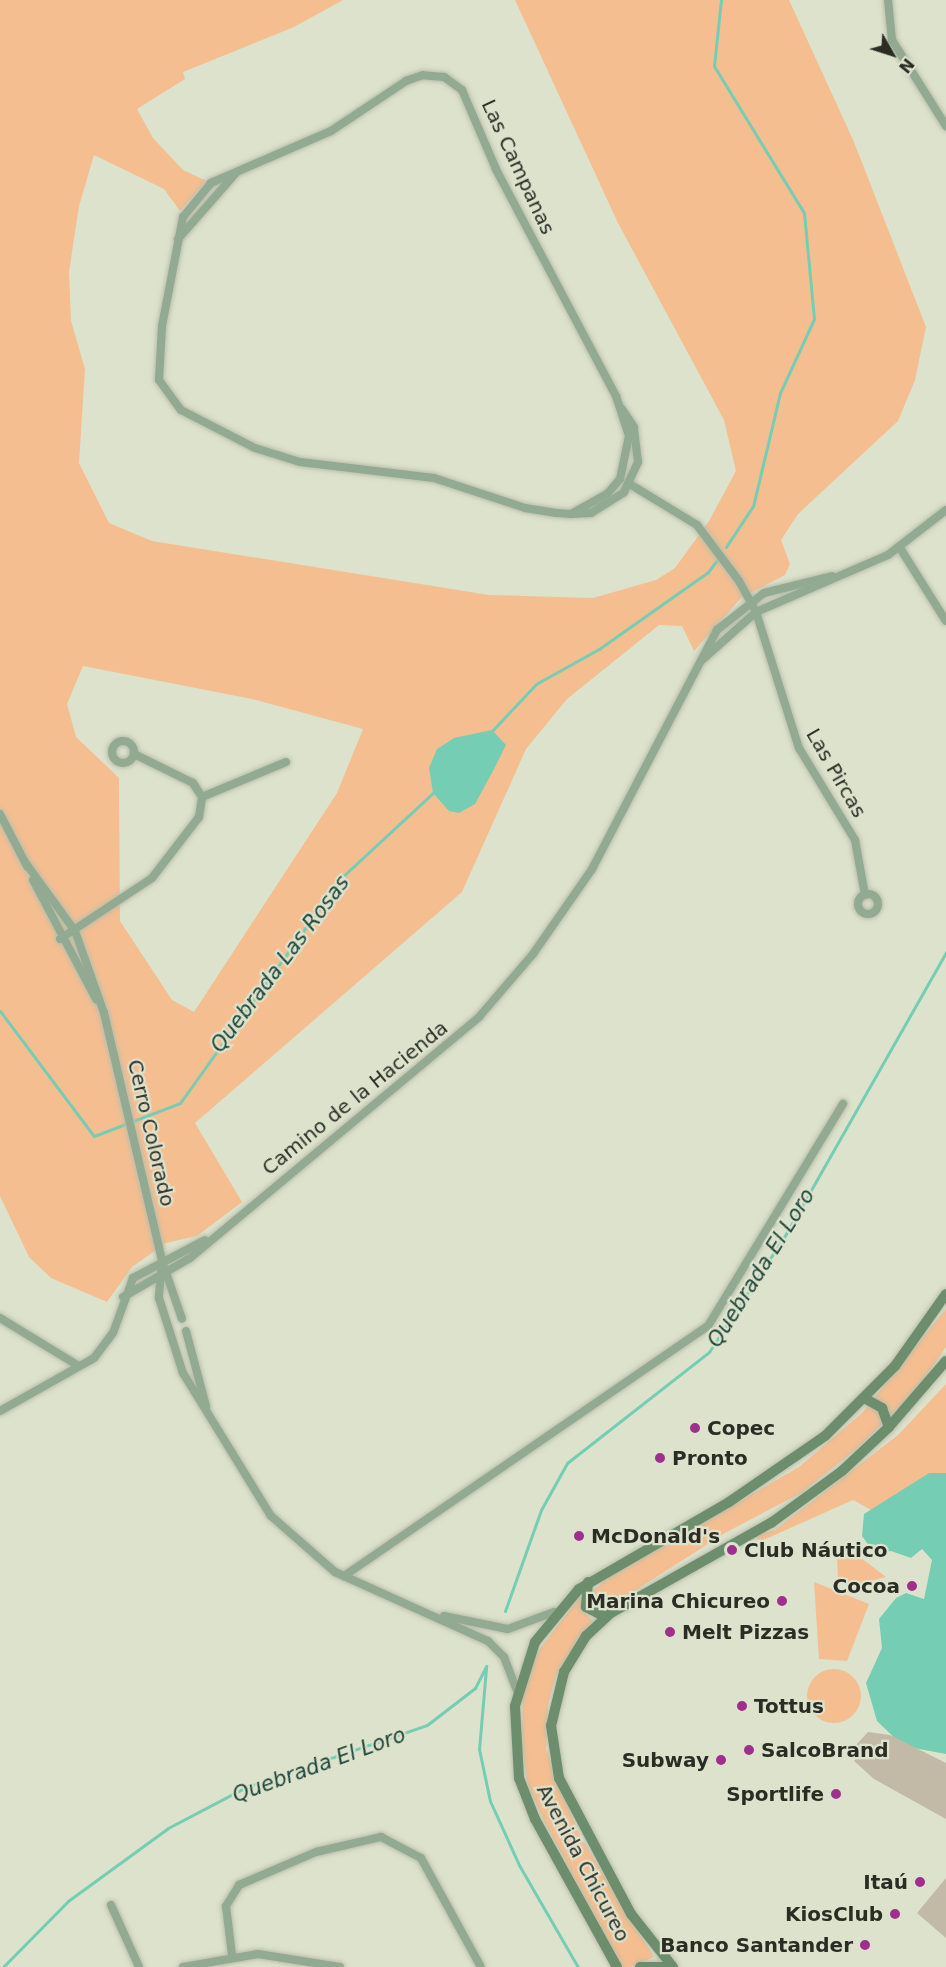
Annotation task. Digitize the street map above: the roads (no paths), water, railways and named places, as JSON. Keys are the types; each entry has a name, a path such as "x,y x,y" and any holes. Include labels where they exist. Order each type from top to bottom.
{"main road":[{"name":"Avenida Chicureo","path":"617,1967 523,1790 514,1743 518,1693 535,1642 554,1612 588,1582 800,1455 864,1398 909,1349 946,1294"},
{"name":"Avenida Chicureo","path":"673,1967 612,1882 554,1763 551,1726 559,1685 578,1647 606,1617 795,1507 889,1427 946,1361"},
{"path":"864,1398 882,1408 889,1427"},
{"path":"588,1582 586,1607 606,1617"},
{"path":"640,1967 673,1967"}],"street":[{"path":"888,0 892,40 946,126"},
{"name":"Las Campanas","path":"423,75 444,77 471,104 496,169 639,445 631,485 591,513 571,514 525,508 434,478 300,462 255,448 181,410 167,396 157,365 175,242 216,191 247,164 331,131 406,81 423,75"},
{"name":"Las Campanas","path":"620,480 629,436 622,410"},
{"path":"571,514 607,494 620,480 631,485 697,525 751,600"},
{"name":"Camino de la Hacienda","path":"694,668 756,612 832,576 900,548 946,510"},
{"path":"900,548 946,621"},
{"name":"Camino de la Hacienda","path":"123,1298 162,1274 212,1238 295,1166 434,1060 516,976 600,854 694,668 717,630 751,600 794,582 832,576"},
{"name":"Las Pircas","path":"751,600 799,748 855,840 865,895"},
{"path":"60,939 133,894 171,858 199,817 202,797 185,775 134,754"},
{"path":"202,797 286,762"},
{"name":"Cerro Colorado","path":"0,814 60,939 104,1013"},
{"name":"Cerro Colorado","path":"25,862 75,931 104,1013 162,1261 159,1298 174,1348 207,1413 271,1516 344,1576 493,1644 518,1693"},
{"path":"344,1576 708,1326 843,1104"},
{"name":"Camino de la Hacienda","path":"0,1411 79,1366 106,1346 123,1298 134,1278 162,1261 212,1238"},
{"name":"Cerro Colorado","path":"162,1274 182,1319"},
{"path":"0,1318 79,1366"},
{"name":"Cerro Colorado","path":"186,1330 207,1413"},
{"path":"174,1348 189,1342"},
{"name":"Cerro Colorado","path":"425,1612 503,1629 554,1612"},
{"path":"232,1955 226,1906 239,1885 316,1852 381,1837 421,1858 481,1967"},
{"path":"111,1905 139,1967"},
{"path":"183,1967 232,1955 284,1955 340,1967"}],"water":[{"path":"492,730 506,745 493,771 475,804 459,813 449,811 433,793 429,768 437,749 454,738"},
{"path":"929,1473 946,1473 946,1754 903,1746 877,1721 866,1683 882,1648 879,1619 896,1598 906,1593 924,1599 932,1560 922,1549 911,1558 891,1551 875,1554 862,1536 864,1514"}],"waterway":[{"name":"Quebrada Las Rosas","path":"721,0 714,66 804,213 814,319 780,393 753,506 726,547"},
{"name":"Quebrada Las Rosas","path":"490,733 536,684 599,649 708,572 717,560"},
{"name":"Quebrada Las Rosas","path":"0,1011 94,1136 180,1103 341,878 436,790"},
{"name":"Quebrada El Loro","path":"505,1611 541,1510 567,1463 709,1352 786,1234 946,952"},
{"name":"Quebrada El Loro","path":"3,1967 68,1901 168,1828 246,1787 427,1725 475,1688 486,1666"},
{"path":"486,1668 479,1749 490,1801 519,1865 578,1967"}],"place":[{"name":"Copec","path":"695,1428"},
{"name":"Pronto","path":"660,1458"},
{"name":"McDonald's","path":"579,1536"},
{"name":"Club Náutico","path":"732,1550"},
{"name":"Cocoa","path":"912,1586"},
{"name":"Marina Chicureo","path":"782,1601"},
{"name":"Melt Pizzas","path":"670,1632"},
{"name":"Tottus","path":"742,1706"},
{"name":"SalcoBrand","path":"749,1750"},
{"name":"Subway","path":"721,1760"},
{"name":"Sportlife","path":"836,1794"},
{"name":"Itaú","path":"920,1882"},
{"name":"KiosClub","path":"895,1914"},
{"name":"Banco Santander","path":"865,1945"}]}
